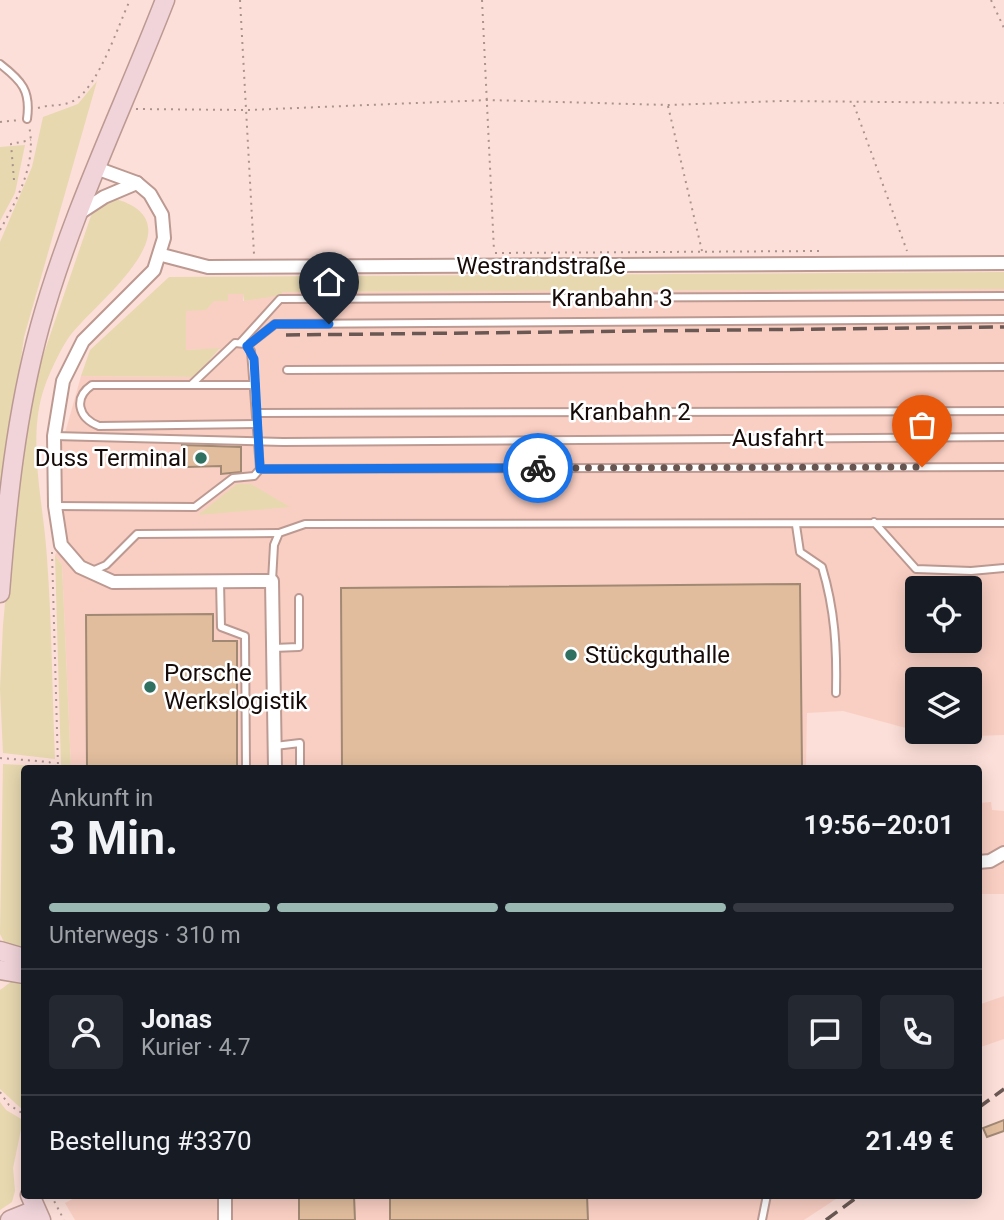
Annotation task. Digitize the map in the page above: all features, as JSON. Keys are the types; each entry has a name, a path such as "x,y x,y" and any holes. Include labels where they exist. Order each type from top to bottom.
{"main road":[{"path":"0,593 8,488 21,408 41,324 78,214 165,0"},
{"path":"0,951 21,957"},
{"path":"0,970 21,974"},
{"path":"10,1220 35,1208"}],"street":[{"path":"96,168 137,183 150,194 162,215 164,238 162,255 144,282 83,341 63,381 54,436 55,506 61,545 89,572 113,582 272,580 275,765"},
{"path":"78,214 104,197 137,183"},
{"name":"Westrandstraße","path":"162,255 208,267 1004,263"},
{"path":"982,862 990,861 1004,853"},
{"path":"225,1199 225,1220"}],"lane":[{"path":"0,64 22,81 27,89 27,119"},
{"name":"Kranbahn 3","path":"243,344 280,299 1004,296"},
{"name":"Kranbahn 3","path":"243,344 275,324 1004,319"},
{"path":"55,506 195,508 233,478 254,476 260,469 254,359 243,344 228,348 192,384"},
{"path":"287,370 1004,367"},
{"path":"255,385 92,385 83,391 79,402 82,413 89,422 99,426 257,424"},
{"name":"Kranbahn 2","path":"257,413 1004,411"},
{"name":"Ausfahrt","path":"54,436 258,441 1004,437"},
{"path":"260,469 1004,467"},
{"path":"873,522 916,569 971,571 1004,568"},
{"path":"89,572 106,565 137,534 279,533 305,524 1004,523"},
{"path":"796,525 800,552 822,567 833,604 838,643 836,693"},
{"path":"272,580 274,545 279,533"},
{"path":"220,581 221,626 245,636 246,765"},
{"path":"273,648 299,647 299,598"},
{"path":"275,746 300,743 300,765"},
{"path":"762,1220 766,1199"}],"path":[{"path":"0,230 18,197 32,139 27,119 33,110 75,100 89,88 130,0"},
{"path":"240,0 256,267"},
{"path":"482,0 495,253 825,251"},
{"path":"991,0 1004,28"},
{"path":"135,109 248,110 488,100 668,105 779,102 1004,103"},
{"path":"853,104 909,263"},
{"path":"668,105 702,252"},
{"path":"0,122 27,119"},
{"path":"14,180 11,144 32,139"},
{"path":"58,765 52,553 61,545"},
{"path":"0,758 49,762 54,765"},
{"path":"0,1092 9,1105 21,1112"},
{"path":"53,1199 64,1220"}],"shaded area":[{"path":"97,81 24,337 0,508 0,242 32,167 43,117 78,104"},
{"path":"25,145 15,193 0,221 0,147"},
{"path":"116,199 140,211 148,227 145,246 117,286 69,337 47,380 38,414 38,476 49,583 55,759 3,753 0,689 3,625 17,476 32,388 92,213"},
{"path":"1004,272 1004,289 282,292 282,295 244,301 243,294 228,294 228,301 214,301 206,310 186,311 186,350 220,348 195,377 81,376 90,350 169,277"},
{"path":"1004,289 1004,735 982,736 982,667 905,667 905,728 843,711 807,713 806,765 71,765 62,565 55,555 66,538 58,458 81,376 195,377 220,349 186,350 186,310 228,294 243,294 243,301 281,292"},
{"path":"237,484 251,484 290,507 198,515"},
{"path":"55,555 62,565 71,765 61,765"},
{"path":"3,764 21,765 21,949 4,942 0,934"},
{"path":"991,802 992,810 1004,811 1004,894 982,894 982,803"},
{"path":"11,982 21,983 21,1108 0,1089 0,990"},
{"path":"1004,996 1004,1039 982,1047 982,1004"},
{"path":"0,1102 6,1110 21,1119 21,1130 13,1168 15,1191 12,1202 0,1210"},
{"path":"72,1199 836,1199 804,1220 75,1220 65,1203"}],"building":[{"path":"182,445 241,447 241,472 221,474 221,466 187,467 187,463 183,463"},
{"name":"Stückguthalle","path":"800,584 802,765 342,765 341,588"},
{"name":"Porsche Werkslogistik","path":"213,614 213,641 237,641 237,765 87,765 86,615"},
{"path":"1004,1120 1004,1131 987,1137 983,1128"},
{"path":"299,1199 354,1199 355,1220 299,1220"},
{"path":"390,1199 587,1199 588,1220 390,1220"}],"railway":[{"path":"286,335 1004,327"},
{"path":"982,1105 1004,1089"},
{"path":"826,1220 855,1199"}],"way so far":[{"path":"538,468 922,467"}],"place":[{"name":"Duss Terminal","path":"201,458"},
{"name":"Stückguthalle","path":"571,655"},
{"name":"Porsche Werkslogistik","path":"150,687"}],"route":[{"path":"329,324 275,324 247,346 254,359 260,469 538,468"}]}
